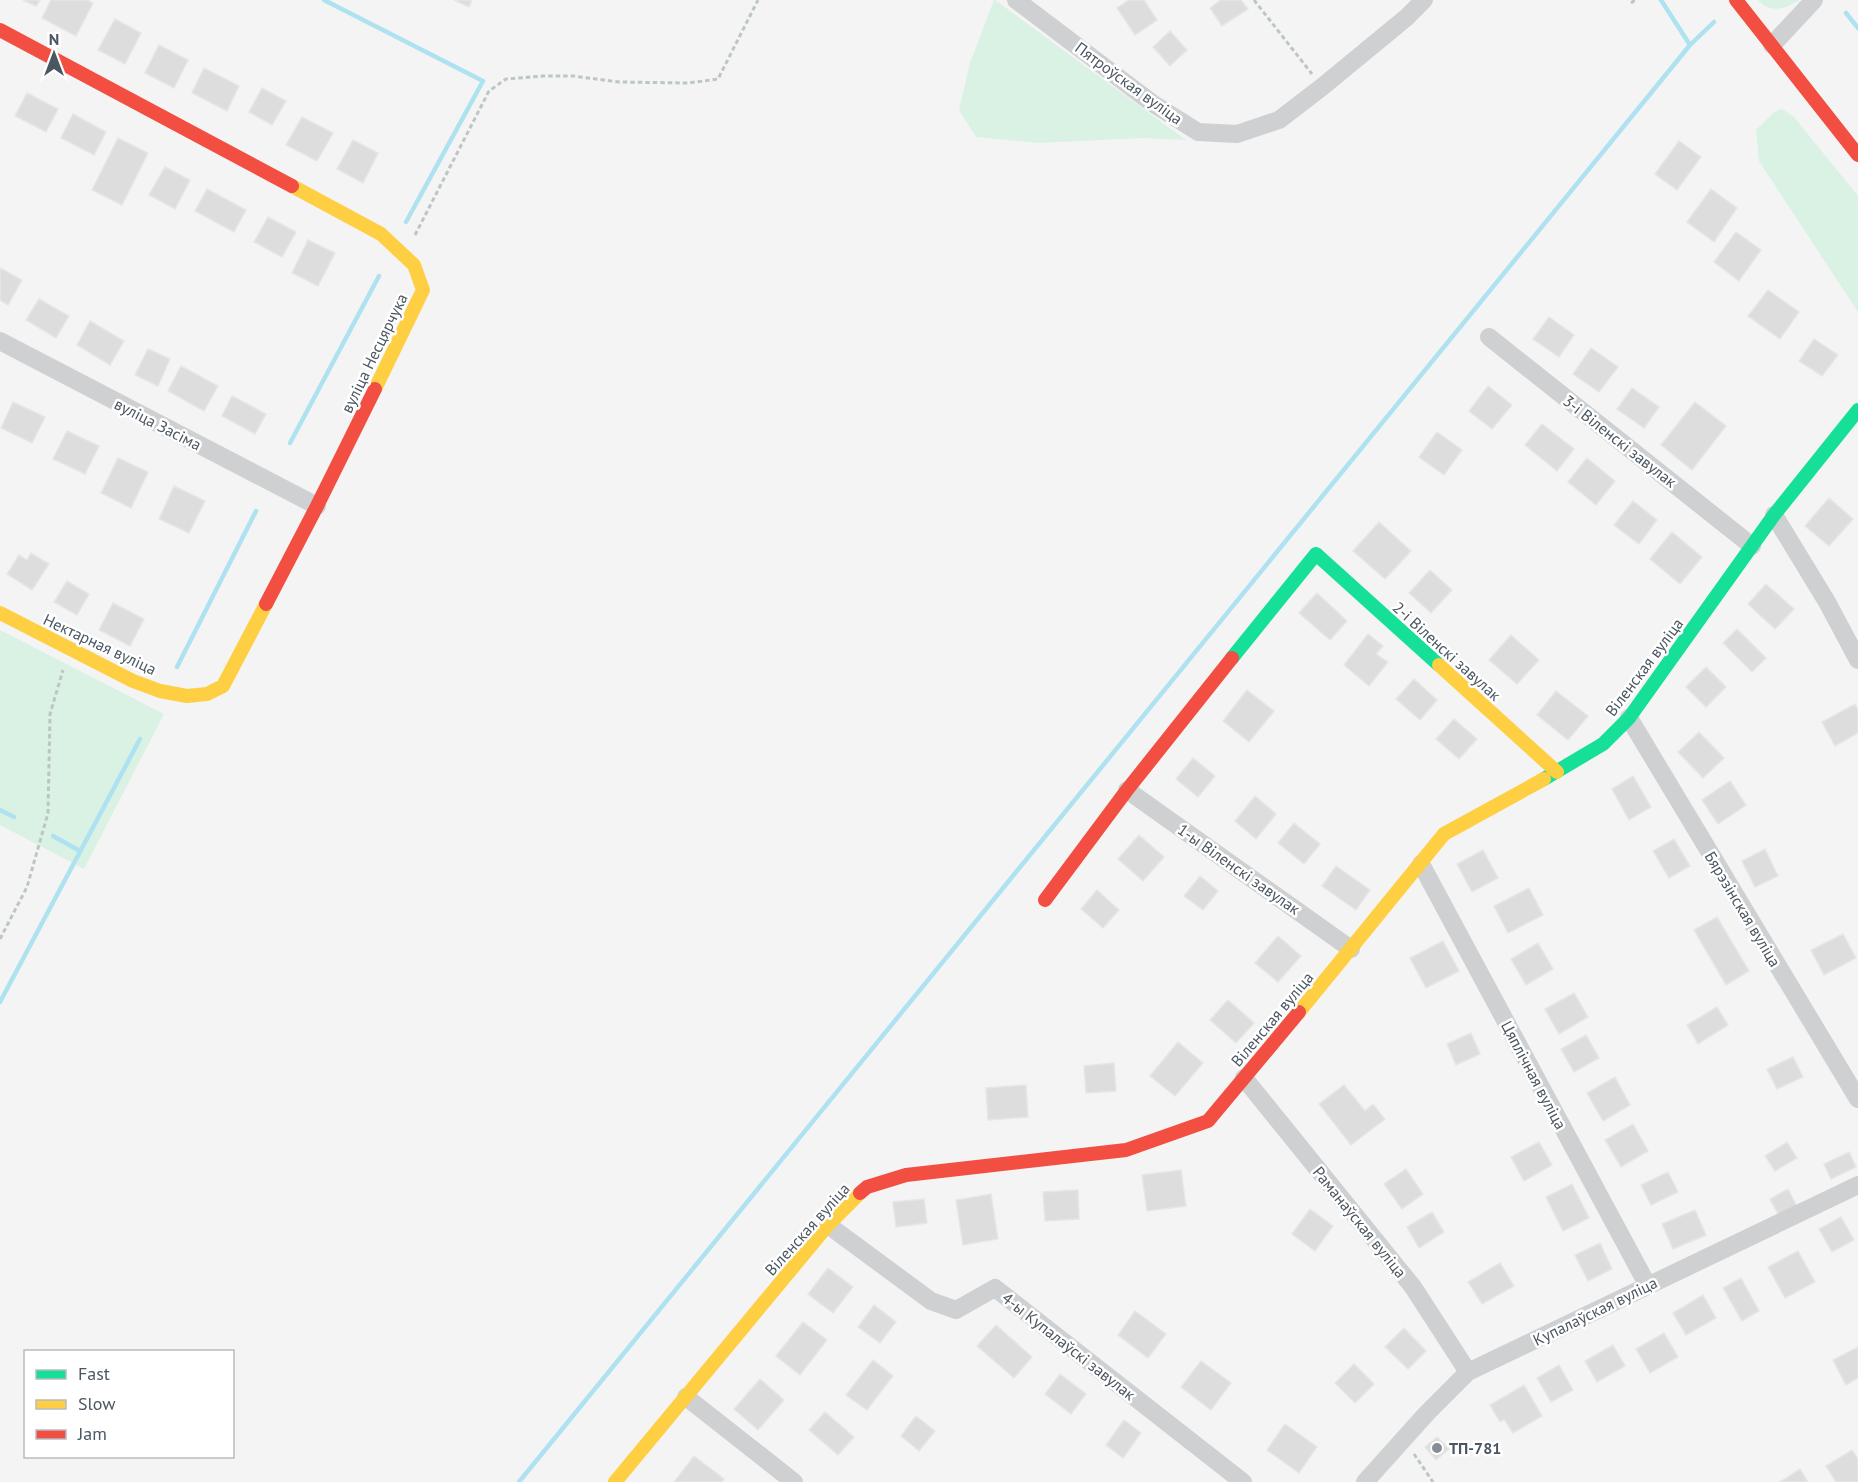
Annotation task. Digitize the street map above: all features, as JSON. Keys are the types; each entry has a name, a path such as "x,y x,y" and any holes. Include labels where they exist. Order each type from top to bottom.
{"street":[{"name":"Пятроўская вуліца","path":"1016,0 1152,103 1198,132 1237,134 1279,120 1322,87 1425,0"},
{"path":"1736,0 1858,155"},
{"path":"1772,45 1814,0"},
{"name":"вуліца Несцярчука","path":"0,30 381,234 414,265 423,290 317,506 223,686"},
{"name":"3-і Віленскі завулак","path":"1489,336 1752,546"},
{"name":"вуліца Засіма","path":"0,341 317,506"},
{"name":"Віленская вуліца","path":"615,1482 828,1225 867,1187 906,1175 1126,1150 1208,1121 1444,834 1603,744 1629,718 1774,515 1858,410"},
{"path":"1774,515 1827,602 1858,660"},
{"name":"2-і Віленскі завулак","path":"1127,790 1316,554 1557,772"},
{"name":"Нектарная вуліца","path":"0,614 68,649 159,690 201,695 223,686"},
{"name":"Бярэзінская вуліца","path":"1629,718 1858,1099"},
{"path":"1045,900 1127,790"},
{"name":"1-ы Віленскі завулак","path":"1127,790 1351,949"},
{"name":"Цяплічная вуліца","path":"1420,864 1648,1286"},
{"name":"Раманаўская вуліца","path":"1244,1078 1413,1287 1468,1372"},
{"name":"Купалаўская вуліца","path":"1365,1482 1427,1413 1468,1372 1858,1185"},
{"name":"4-ы Купалаўскі завулак","path":"828,1225 931,1301 956,1310 995,1288 1242,1482"},
{"path":"686,1397 794,1482"}],"path":[{"path":"404,256 489,91 506,79 544,76 688,83 718,79 758,0"},
{"path":"1254,0 1322,87"},
{"path":"0,939 27,887 48,813 50,714 68,649"},
{"path":"1404,1439 1433,1482"}],"green space":[{"path":"994,0 1186,140 1142,138 1038,143 976,137 959,110 970,63"},
{"path":"1758,0 1799,0 1778,9 1768,7"},
{"path":"1782,109 1794,117 1858,196 1858,312 1759,161 1756,130 1774,112"},
{"path":"0,630 164,714 84,869 0,825"}],"building":[{"path":"23,0 40,0 36,6"},
{"path":"51,0 87,0 93,3 76,36 42,18"},
{"path":"454,0 472,0 469,7"},
{"path":"1129,0 1144,0 1157,20 1135,35 1117,8"},
{"path":"1221,0 1241,0 1248,9 1222,26 1210,8"},
{"path":"115,19 141,33 125,64 98,50"},
{"path":"1170,31 1187,50 1170,66 1153,47"},
{"path":"159,45 188,60 174,88 145,73"},
{"path":"204,68 239,86 227,111 192,93"},
{"path":"262,88 286,101 272,125 249,112"},
{"path":"27,93 58,109 46,132 15,116"},
{"path":"73,114 106,132 94,155 61,138"},
{"path":"302,117 333,133 317,161 286,145"},
{"path":"118,138 148,153 122,205 92,190"},
{"path":"353,140 378,153 363,183 337,169"},
{"path":"1679,141 1701,157 1677,190 1655,174"},
{"path":"165,167 190,180 175,209 149,195"},
{"path":"207,189 246,210 234,232 195,211"},
{"path":"1711,189 1737,208 1714,242 1687,222"},
{"path":"268,217 296,232 282,257 254,242"},
{"path":"1736,232 1761,250 1739,281 1714,262"},
{"path":"308,240 335,253 318,286 292,273"},
{"path":"0,268 22,280 8,305 0,300"},
{"path":"1768,290 1799,312 1780,339 1748,316"},
{"path":"39,299 69,316 56,338 26,320"},
{"path":"1549,317 1574,335 1559,357 1533,339"},
{"path":"90,321 124,341 110,365 77,345"},
{"path":"1814,339 1838,355 1822,376 1799,361"},
{"path":"1591,348 1618,367 1599,392 1573,374"},
{"path":"148,349 170,359 158,386 135,375"},
{"path":"181,366 218,386 204,411 168,391"},
{"path":"1488,386 1512,405 1492,429 1469,411"},
{"path":"1632,388 1659,407 1644,428 1617,409"},
{"path":"232,396 266,414 255,434 222,416"},
{"path":"13,402 45,417 32,443 1,428"},
{"path":"1695,402 1726,426 1692,470 1661,445"},
{"path":"1542,424 1574,449 1557,471 1525,445"},
{"path":"67,431 99,446 85,474 53,459"},
{"path":"1437,432 1462,450 1444,475 1419,457"},
{"path":"118,458 148,472 131,508 101,493"},
{"path":"1587,458 1615,481 1596,505 1568,482"},
{"path":"174,486 205,501 189,533 159,519"},
{"path":"1829,498 1853,519 1829,546 1805,526"},
{"path":"1633,501 1657,520 1639,544 1614,525"},
{"path":"1379,522 1411,551 1385,579 1353,551"},
{"path":"1672,532 1702,557 1680,584 1650,559"},
{"path":"31,553 49,564 32,590 7,574 19,555 27,560"},
{"path":"1430,570 1452,590 1431,613 1409,593"},
{"path":"67,581 89,594 77,615 54,602"},
{"path":"1766,584 1794,609 1775,629 1748,604"},
{"path":"1317,593 1347,621 1330,640 1299,613"},
{"path":"113,603 144,619 130,646 99,630"},
{"path":"1737,629 1766,658 1752,672 1723,643"},
{"path":"1368,634 1383,646 1376,654 1388,662 1369,686 1344,665"},
{"path":"1511,635 1539,660 1517,684 1489,660"},
{"path":"1706,667 1726,687 1706,707 1686,687"},
{"path":"1414,679 1437,700 1420,720 1396,699"},
{"path":"1247,690 1274,711 1249,742 1223,721"},
{"path":"1556,691 1588,716 1568,740 1537,715"},
{"path":"1855,704 1858,710 1858,733 1835,746 1822,722"},
{"path":"1454,719 1477,739 1459,759 1436,739"},
{"path":"1699,732 1724,758 1703,778 1678,752"},
{"path":"1193,758 1215,776 1198,797 1176,779"},
{"path":"1633,776 1651,807 1629,820 1612,789"},
{"path":"1730,781 1746,805 1718,824 1702,800"},
{"path":"1255,796 1276,814 1256,839 1235,821"},
{"path":"1294,823 1320,844 1304,864 1278,843"},
{"path":"1139,835 1164,857 1143,881 1118,859"},
{"path":"1674,839 1690,866 1669,878 1653,851"},
{"path":"1765,849 1778,876 1755,887 1742,861"},
{"path":"1483,850 1498,878 1472,892 1457,864"},
{"path":"1336,866 1370,890 1356,910 1322,886"},
{"path":"1200,876 1218,891 1203,910 1184,896"},
{"path":"1529,888 1543,915 1508,933 1494,906"},
{"path":"1097,890 1119,910 1103,928 1081,909"},
{"path":"1717,917 1749,971 1726,985 1694,930"},
{"path":"1843,934 1856,958 1824,975 1811,950"},
{"path":"1278,936 1301,956 1278,982 1255,963"},
{"path":"1443,941 1459,971 1426,988 1410,958"},
{"path":"1538,943 1553,969 1526,985 1511,959"},
{"path":"1574,993 1588,1017 1559,1034 1545,1009"},
{"path":"1228,1000 1254,1023 1236,1043 1210,1020"},
{"path":"1717,1007 1728,1025 1698,1044 1687,1025"},
{"path":"1471,1033 1480,1054 1456,1065 1447,1044"},
{"path":"1586,1035 1599,1058 1574,1072 1561,1049"},
{"path":"1178,1042 1203,1063 1175,1096 1150,1076"},
{"path":"1793,1057 1803,1077 1777,1089 1767,1069"},
{"path":"1114,1063 1116,1091 1086,1093 1084,1066"},
{"path":"1615,1077 1630,1105 1603,1121 1587,1093"},
{"path":"1026,1085 1028,1117 988,1120 986,1088"},
{"path":"1344,1085 1365,1111 1373,1104 1385,1119 1351,1145 1319,1104"},
{"path":"1633,1124 1648,1151 1621,1167 1605,1140"},
{"path":"1539,1142 1552,1165 1524,1181 1511,1157"},
{"path":"1787,1142 1797,1158 1775,1171 1765,1156"},
{"path":"1849,1152 1856,1167 1831,1179 1824,1164"},
{"path":"1406,1169 1423,1194 1402,1209 1384,1184"},
{"path":"1181,1170 1186,1206 1147,1211 1142,1175"},
{"path":"1668,1172 1678,1192 1651,1205 1641,1185"},
{"path":"1572,1184 1589,1218 1563,1231 1546,1197"},
{"path":"1788,1189 1797,1207 1779,1216 1770,1199"},
{"path":"1078,1190 1079,1219 1045,1221 1043,1192"},
{"path":"991,1194 998,1239 963,1245 956,1200"},
{"path":"924,1199 927,1223 896,1227 893,1202"},
{"path":"1310,1209 1333,1226 1315,1251 1292,1234"},
{"path":"1695,1210 1706,1235 1673,1249 1662,1224"},
{"path":"1432,1212 1444,1232 1419,1248 1407,1227"},
{"path":"1841,1217 1854,1240 1832,1252 1819,1229"},
{"path":"1600,1243 1612,1269 1588,1281 1575,1255"},
{"path":"1798,1251 1815,1282 1785,1298 1768,1267"},
{"path":"1500,1263 1514,1286 1482,1304 1468,1282"},
{"path":"828,1268 853,1287 833,1313 808,1294"},
{"path":"1741,1278 1759,1311 1742,1321 1723,1288"},
{"path":"1703,1295 1716,1318 1686,1335 1673,1313"},
{"path":"874,1305 896,1322 880,1343 858,1327"},
{"path":"1135,1311 1166,1334 1148,1358 1118,1335"},
{"path":"803,1322 827,1340 800,1375 776,1356"},
{"path":"996,1325 1032,1357 1014,1378 977,1346"},
{"path":"1404,1328 1426,1351 1408,1369 1385,1347"},
{"path":"1664,1333 1678,1357 1650,1373 1636,1349"},
{"path":"1613,1345 1625,1366 1597,1382 1585,1361"},
{"path":"1858,1347 1858,1378 1846,1385 1833,1360"},
{"path":"873,1360 893,1376 867,1410 846,1395"},
{"path":"1201,1361 1231,1383 1211,1410 1181,1387"},
{"path":"1354,1364 1374,1384 1355,1403 1335,1383"},
{"path":"1559,1365 1573,1390 1551,1402 1537,1378"},
{"path":"1060,1374 1086,1394 1071,1414 1045,1394"},
{"path":"760,1379 784,1400 758,1430 734,1409"},
{"path":"1524,1385 1542,1416 1513,1433 1504,1419 1500,1422 1490,1405"},
{"path":"825,1412 854,1437 838,1455 809,1430"},
{"path":"916,1416 935,1431 919,1451 901,1436"},
{"path":"1124,1420 1141,1433 1123,1458 1106,1445"},
{"path":"1285,1424 1317,1447 1299,1473 1267,1450"},
{"name":"ТП-781","path":"1437,1437 1449,1449 1436,1460 1425,1447"},
{"path":"1852,1450 1858,1459 1858,1482 1836,1482 1826,1466"},
{"path":"694,1456 724,1479 722,1482 674,1482"},
{"path":"1800,1469 1808,1482 1780,1482"}],"waterway":[{"path":"324,0 483,81 406,222"},
{"path":"1661,0 1690,45"},
{"path":"1846,13 1858,28"},
{"path":"519,1482 1690,45 1714,22"},
{"path":"290,443 379,276"},
{"path":"177,667 256,511"},
{"path":"0,1002 140,739"},
{"path":"0,810 14,817"},
{"path":"53,836 80,851"}],"traffic: fast":[{"path":"1544,779 1603,744 1629,718 1774,515 1858,410"},
{"path":"1232,658 1316,554 1439,665"}],"traffic: slow":[{"path":"292,186 381,234 414,265 423,290 375,389"},
{"path":"0,613 133,681 160,691 187,696 207,694 223,686 266,604"},
{"path":"1439,665 1557,772"},
{"path":"1299,1012 1444,834 1544,779"},
{"path":"615,1482 828,1225 860,1193"}],"traffic: jam":[{"path":"1736,0 1858,155"},
{"path":"0,30 292,186"},
{"path":"266,604 375,389"},
{"path":"1045,900 1127,790 1232,658"},
{"path":"860,1193 867,1187 906,1175 1126,1150 1208,1121 1299,1012"}],"place":[{"name":"ТП-781","path":"1437,1448"}]}
